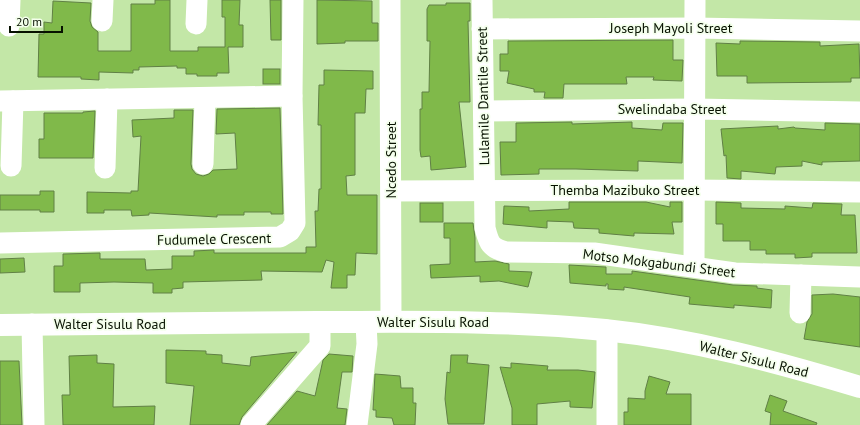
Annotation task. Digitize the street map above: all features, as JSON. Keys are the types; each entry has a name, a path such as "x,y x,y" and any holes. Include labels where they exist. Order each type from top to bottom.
{"street":[{"path":"9,26 10,0"},
{"path":"102,0 102,21"},
{"path":"196,24 197,0"},
{"name":"Fudumele Crescent","path":"0,243 280,237 290,231 295,223 292,96 293,0"},
{"name":"Ncedo Street","path":"390,0 391,321"},
{"name":"Lulamile Dantile Street","path":"482,0 484,191"},
{"path":"694,266 695,0"},
{"name":"Joseph Mayoli Street","path":"482,29 695,28 860,31"},
{"path":"11,166 6,101 292,96"},
{"path":"203,164 206,98"},
{"path":"105,168 107,99"},
{"name":"Swelindaba Street","path":"484,111 695,109 860,112"},
{"name":"Themba Mazibuko Street","path":"391,191 694,190 860,192"},
{"name":"Motso Mokgabundi Street","path":"484,191 485,228 489,242 496,249 506,252 594,253 735,273 860,277"},
{"path":"800,314 801,275"},
{"name":"Walter Sisulu Road","path":"0,325 391,321 505,323 607,330 695,344 784,364 860,387"},
{"path":"250,425 320,346 320,322"},
{"path":"357,425 367,344 366,322"},
{"path":"32,324 34,425"},
{"path":"607,330 607,425"}],"building":[{"path":"155,0 170,0 170,51 198,51 198,47 225,47 225,17 222,17 222,0 240,0 239,25 243,25 243,47 228,47 229,73 217,73 217,76 197,76 197,74 186,74 186,68 177,68 177,66 139,67 139,70 133,70 133,73 99,72 99,80 81,79 81,77 38,77 39,34 44,34 44,22 52,23 53,1 91,3 90,21 92,27 98,32 98,51 131,51 131,4 155,4"},
{"path":"270,0 281,0 281,40 271,40"},
{"path":"317,0 372,1 372,23 378,23 378,41 345,41 345,43 317,44"},
{"path":"446,3 470,3 470,21 468,21 470,102 459,102 466,167 431,170 430,156 421,157 420,150 420,109 422,109 422,92 429,92 430,41 427,41 427,9 429,5 446,5"},
{"path":"673,40 673,60 683,60 682,81 653,80 654,77 626,77 627,84 564,84 563,98 544,98 545,92 534,92 534,89 507,83 509,71 500,71 500,54 508,54 508,41"},
{"path":"740,41 820,42 820,46 859,44 860,78 851,78 851,82 747,83 747,76 717,76 716,43 740,44"},
{"path":"263,69 280,69 280,84 263,84"},
{"path":"324,70 373,71 373,89 366,89 365,113 355,113 355,175 346,176 347,195 377,195 377,254 356,253 355,275 347,275 347,288 331,288 334,262 326,260 322,272 261,271 262,280 183,282 183,288 172,289 172,293 153,293 153,283 114,282 80,283 80,292 54,292 54,266 63,266 63,254 100,253 100,259 145,259 146,270 172,269 172,256 194,256 194,251 214,250 214,253 306,253 306,247 316,247 315,211 318,211 319,189 321,189 321,125 318,125 319,85 324,85"},
{"path":"280,108 283,214 271,214 271,212 244,212 244,215 217,215 217,217 149,213 149,215 132,216 131,210 104,210 104,213 87,213 87,192 131,193 131,191 138,191 141,136 133,137 132,120 174,118 174,110 193,110 191,164 192,169 196,174 203,176 209,174 213,170 237,169 235,133 216,134 217,109"},
{"path":"95,111 93,158 39,158 39,139 44,139 44,113 83,113"},
{"path":"572,122 572,124 632,122 632,128 662,130 663,123 683,123 682,163 638,161 638,171 539,169 539,174 501,175 500,142 516,142 516,123"},
{"path":"825,123 860,124 860,161 822,162 822,165 802,161 802,166 776,167 775,174 741,171 741,179 727,178 726,155 724,156 721,129 778,126 778,129 794,127 825,130"},
{"path":"40,191 54,191 54,212 40,212 40,210 0,210 0,195 40,195"},
{"path":"569,202 646,202 670,207 670,202 682,202 682,222 672,222 674,234 634,233 634,236 599,233 599,229 574,228 573,222 547,221 547,228 503,224 504,206 529,207 529,211 569,209"},
{"path":"716,202 741,203 741,208 785,209 785,206 812,208 813,203 842,204 841,215 855,215 857,253 812,253 812,257 795,258 795,254 766,254 766,250 750,250 750,241 723,241 723,224 716,224"},
{"path":"420,203 443,203 443,222 420,222"},
{"path":"444,223 473,223 475,238 475,262 495,261 509,264 509,271 532,272 528,287 499,281 480,282 480,276 431,278 430,265 450,264 450,238 444,238"},
{"path":"24,258 25,272 0,273 0,259"},
{"path":"569,265 606,267 606,274 632,274 632,271 733,285 757,286 757,288 772,290 771,308 734,305 734,308 689,304 690,297 624,287 624,290 608,289 608,284 606,284 606,286 570,283"},
{"path":"833,294 860,297 860,347 804,339 807,322 812,314 812,295"},
{"path":"166,350 206,351 206,354 222,355 222,363 250,366 251,357 297,352 242,417 239,425 190,425 194,386 166,383"},
{"path":"329,354 353,356 352,372 342,372 337,408 347,409 345,425 267,425 297,391 315,396 323,360"},
{"path":"97,355 97,363 114,364 113,407 155,406 154,425 63,425 62,395 70,395 69,356"},
{"path":"451,355 468,355 467,363 489,365 484,424 448,424 445,399 447,372 450,373"},
{"path":"0,361 19,361 22,425 0,425"},
{"path":"511,363 548,366 547,370 578,370 595,372 592,408 570,407 570,401 537,404 537,425 512,425 512,408 500,367 511,368"},
{"path":"375,374 400,376 401,388 413,388 413,403 416,403 415,425 394,425 392,418 376,417 376,410 373,410"},
{"path":"649,376 670,382 666,394 691,394 691,425 624,425 624,412 628,412 628,398 645,399 645,391"},
{"path":"770,395 787,401 783,411 817,423 816,425 770,425 771,413 765,411"}]}
